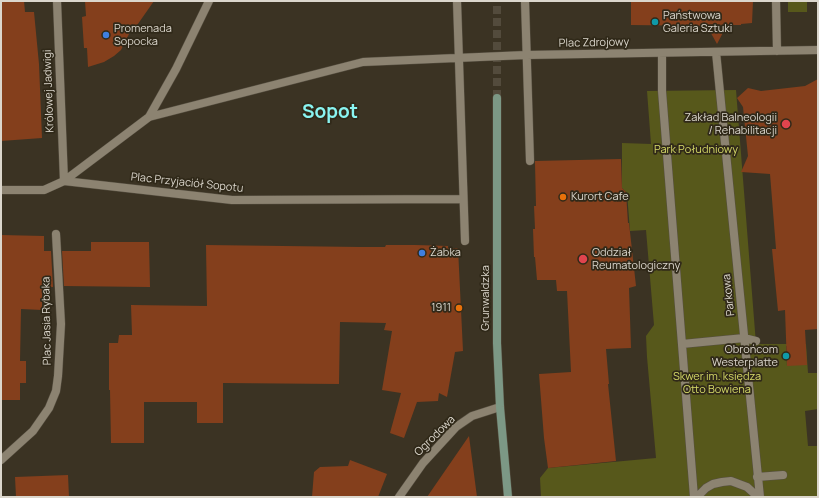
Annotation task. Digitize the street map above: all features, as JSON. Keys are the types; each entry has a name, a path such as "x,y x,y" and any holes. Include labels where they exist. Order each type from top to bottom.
{"street":[{"name":"Królowej Jadwigi","path":"57,1 64,181"},
{"path":"149,118 176,69 209,1"},
{"path":"457,1 465,241"},
{"path":"525,1 530,161"},
{"path":"776,1 777,51"},
{"name":"Plac Zdrojowy","path":"526,55 818,50"},
{"path":"662,52 662,91 694,497"},
{"name":"Parkowa","path":"716,52 759,497"},
{"path":"1,190 44,190 64,181 149,118 364,62 526,55"},
{"name":"Grunwaldzka","path":"497,98 497,343 500,407 508,497"},
{"name":"Plac Przyjaciół Sopotu","path":"64,181 232,200 464,199"},
{"name":"Plac Jasia Rybaka","path":"1,460 33,430 49,408 56,391 60,324 56,234"},
{"path":"682,344 744,338 756,341"},
{"name":"Ogrodowa","path":"399,497 423,463 456,427 472,416 500,407"},
{"path":"758,477 783,476"},
{"name":"Parkowa","path":"697,497 706,488 713,484 731,481 747,487 759,497"}],"green space":[{"path":"788,1 807,1 807,12 788,12"},
{"name":"Park Południowy","path":"736,90 756,344 806,344 808,373 818,373 818,409 805,411 808,446 818,446 818,497 541,497 540,478 548,468 656,458 646,336 654,325 646,230 630,231 627,193 622,188 622,143 651,144 647,91","holes":["786,346 805,346 787,366"]}],"building":[{"path":"1,1 24,1 25,12 34,12 39,64 42,138 1,141"},
{"name":"Promenada Sopocka","path":"85,1 154,1 133,31 130,32 121,50 104,62 88,67 87,48 84,48 82,17 86,16"},
{"path":"631,1 753,1 752,23 727,25 717,44 707,26 631,25"},
{"path":"818,79 818,329 805,330 807,365 787,366 785,310 778,311 772,249 776,249 770,174 741,172 748,156 743,107 737,98 748,88 761,91 805,86"},
{"path":"621,159 622,188 626,192 628,223 636,286 629,288 631,348 606,349 616,461 548,468 539,374 571,372 567,291 557,291 556,280 537,280 533,229 535,229 534,206 536,206 535,161"},
{"path":"1,235 44,236 44,251 51,251 53,287 42,288 42,310 21,309 20,361 26,361 26,383 20,383 20,400 1,400"},
{"path":"91,242 149,242 150,287 64,286 62,251 91,251"},
{"path":"206,245 385,247 386,245 415,245 448,246 448,248 458,248 463,351 455,352 447,397 439,393 438,401 417,402 404,438 390,433 401,393 382,390 392,331 384,330 386,323 340,322 339,384 223,383 223,423 197,423 197,402 144,402 144,443 111,443 109,343 118,343 119,335 132,335 131,305 207,306"},
{"path":"469,436 477,497 427,497"},
{"path":"350,460 387,474 378,497 312,497 314,472 320,467 348,466"},
{"path":"68,475 69,497 16,497 15,477"}],"tunnel":[{"path":"497,1 497,98"}],"place":[{"name":"Państwowa Galeria Sztuki","path":"655,22"},
{"name":"Promenada Sopocka","path":"106,35"},
{"name":"Zakład Balneologii / Rehabilitacji","path":"786,124"},
{"name":"Kurort Cafe","path":"563,197"},
{"name":"Żabka","path":"422,253"},
{"name":"Oddział Reumatologiczny","path":"583,259"},
{"name":"1911","path":"459,308"},
{"name":"Obrońcom Westerplatte","path":"786,356"}],"district":[{"name":"Sopot","path":"330,113"}],"park label":[{"name":"Skwer im. księdza Otto Bowiena","path":"717,383"}]}
